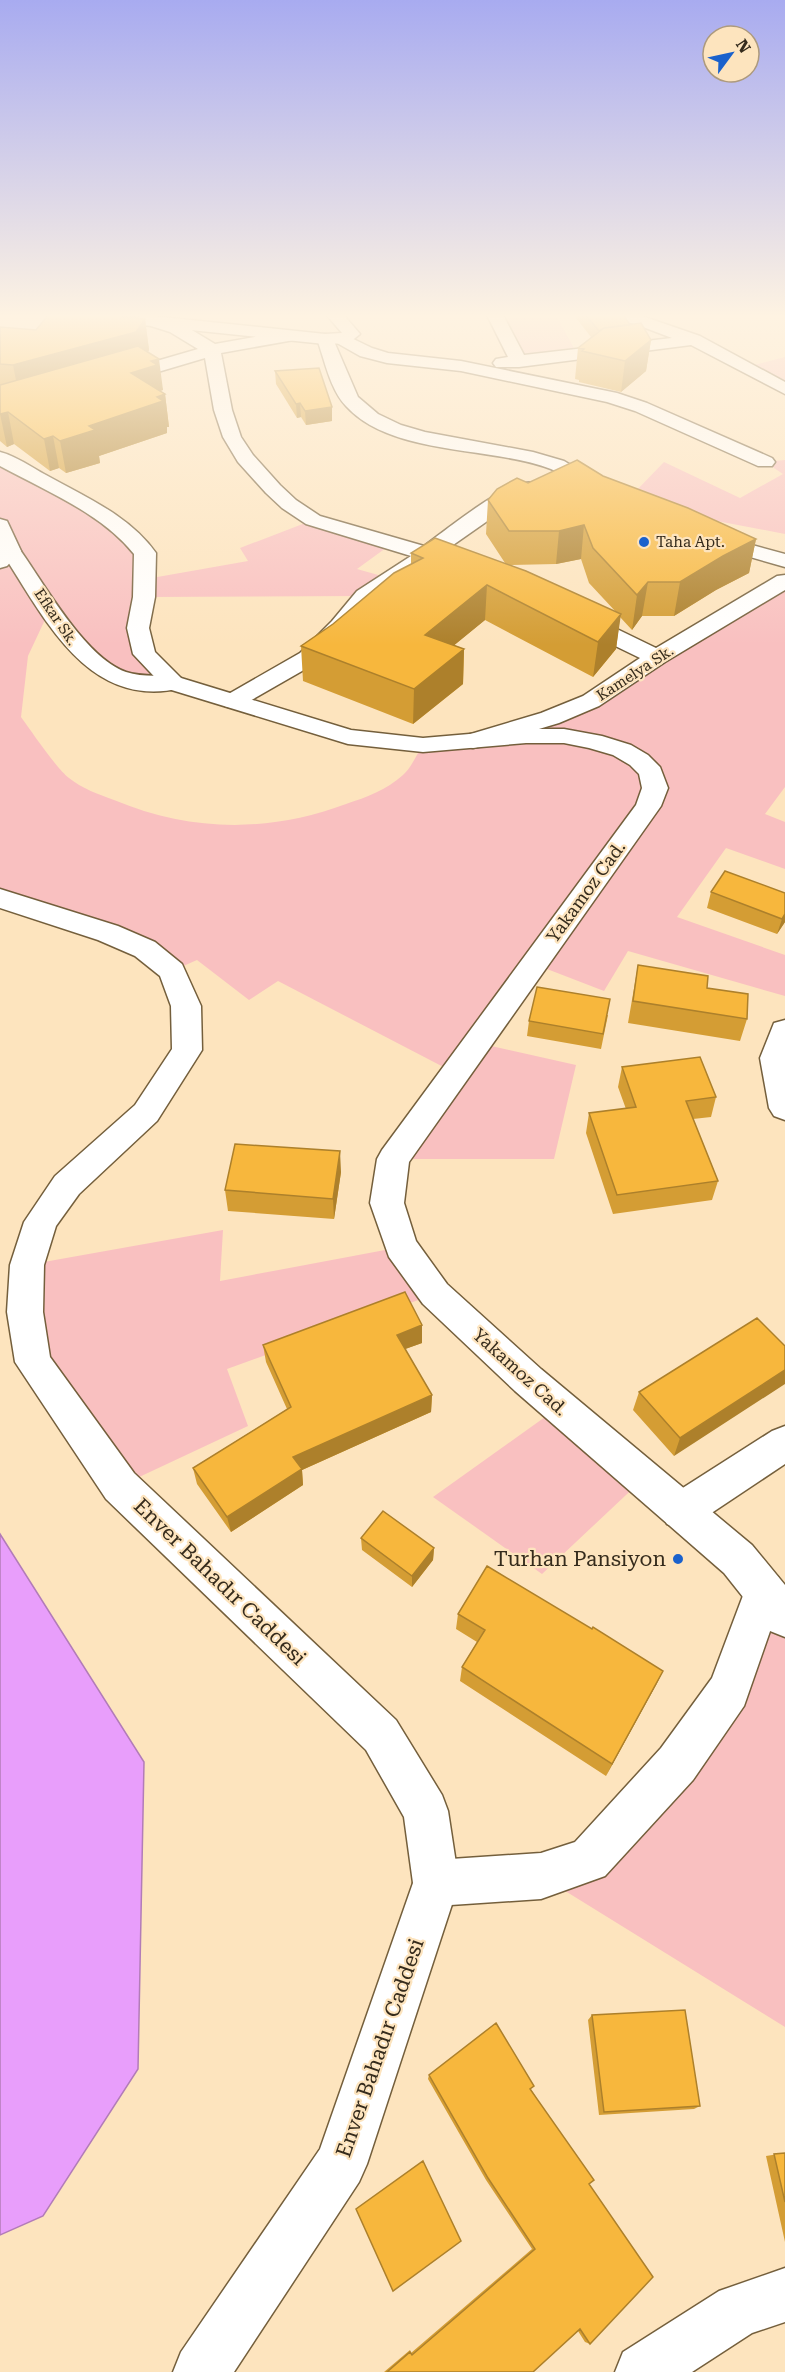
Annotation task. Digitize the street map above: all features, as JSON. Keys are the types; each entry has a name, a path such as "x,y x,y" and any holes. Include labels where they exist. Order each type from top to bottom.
{"street":[{"path":"228,424 232,437 245,458 289,504 313,520 350,533 454,561"},
{"path":"384,424 413,433 536,458 560,466 581,485 607,503 618,507"},
{"path":"679,424 765,462"},
{"name":"Yakamoz Cad.","path":"0,458 100,513 130,535 145,553 144,597 138,628 144,654 173,683 348,736 423,745 533,736 564,736 593,741 622,750 639,760 651,772 655,788 648,806 393,1159 387,1203 401,1247 435,1294 528,1380 738,1559 774,1604"},
{"path":"233,701 308,658 340,626 365,596 430,553 507,497 545,478 560,466"},
{"name":"Efkar Sk.","path":"0,525 6,556 79,651 97,667 123,680 150,685 173,683"},
{"path":"695,536 785,561"},
{"name":"Kamelya Sk.","path":"473,741 550,718 591,701 657,657 785,581"},
{"path":"561,612 657,657"},
{"name":"Enver Bahadır Caddesi","path":"0,898 108,933 145,949 172,971 186,1006 188,1050 146,1113 67,1185 41,1222 27,1265 25,1312 33,1362 120,1486 381,1735 426,1811 436,1883 341,2164 201,2372"},
{"path":"785,1031 775,1059 785,1108"},
{"path":"681,1511 785,1443"},
{"path":"436,1883 541,1876 589,1860 677,1764 729,1690 774,1604"},
{"path":"644,2372 738,2310 785,2295"}],"shaded area":[{"path":"0,458 130,535 146,579 248,561 240,548 313,520 390,545 357,569 389,578 365,596 145,597 138,628 173,683 124,680 50,609 28,656 21,717 58,766 79,785 143,811 201,823 259,824 288,820 369,796 403,775 423,745 550,718 785,581 785,787 765,814 785,822 785,869 726,848 677,917 785,955 785,996 628,951 604,991 534,964 478,1043 576,1065 554,1159 393,1159 455,1073 278,981 249,1000 197,960 172,971 0,898"},
{"path":"785,460 785,534 675,513 633,494 664,462 740,498 783,474 765,462"},
{"path":"223,1230 220,1281 401,1247 435,1294 227,1369 248,1426 120,1486 33,1362 27,1265"},
{"path":"559,1407 643,1479 542,1574 433,1497"},
{"path":"0,1534 144,1762 138,2069 43,2216 0,2235"},
{"path":"764,1591 785,1617 785,2027 541,1876 677,1764"}],"building":[{"path":"24,424 96,424 89,426 95,430 60,441 53,436 44,439"},
{"path":"577,460 603,476 688,508 756,539 680,582 648,582 637,595 593,548 584,525 559,531 509,531 488,500 497,489 517,478 528,483"},
{"path":"435,538 526,571 621,614 598,642 487,585 425,635 464,649 414,689 301,646 333,624 394,573 423,558 411,553"},
{"path":"725,871 785,893 785,914 782,919 711,892"},
{"path":"638,965 708,976 707,988 748,994 747,1019 633,1001"},
{"path":"537,987 610,999 603,1034 529,1021"},
{"path":"700,1057 716,1097 686,1101 718,1181 617,1195 589,1113 636,1107 622,1067"},
{"path":"235,1144 340,1151 333,1199 225,1190"},
{"path":"405,1292 422,1325 397,1335 432,1395 293,1457 302,1469 227,1517 193,1468 291,1407 263,1345"},
{"path":"757,1318 785,1346 785,1370 680,1438 639,1392"},
{"path":"383,1511 434,1548 412,1576 361,1538"},
{"path":"487,1566 592,1629 593,1627 663,1671 612,1764 462,1667 485,1630 458,1614"},
{"path":"685,2010 700,2106 604,2112 592,2015"},
{"path":"496,2023 534,2086 530,2089 594,2180 589,2184 653,2277 590,2344 580,2329 533,2372 387,2372 410,2352 412,2355 535,2249 488,2178 429,2075"},
{"path":"785,2153 785,2202 774,2154"},
{"path":"423,2161 461,2241 393,2291 356,2209"}],"place":[{"name":"Taha Apt.","path":"644,542"},
{"name":"Turhan Pansiyon","path":"678,1559"}]}
